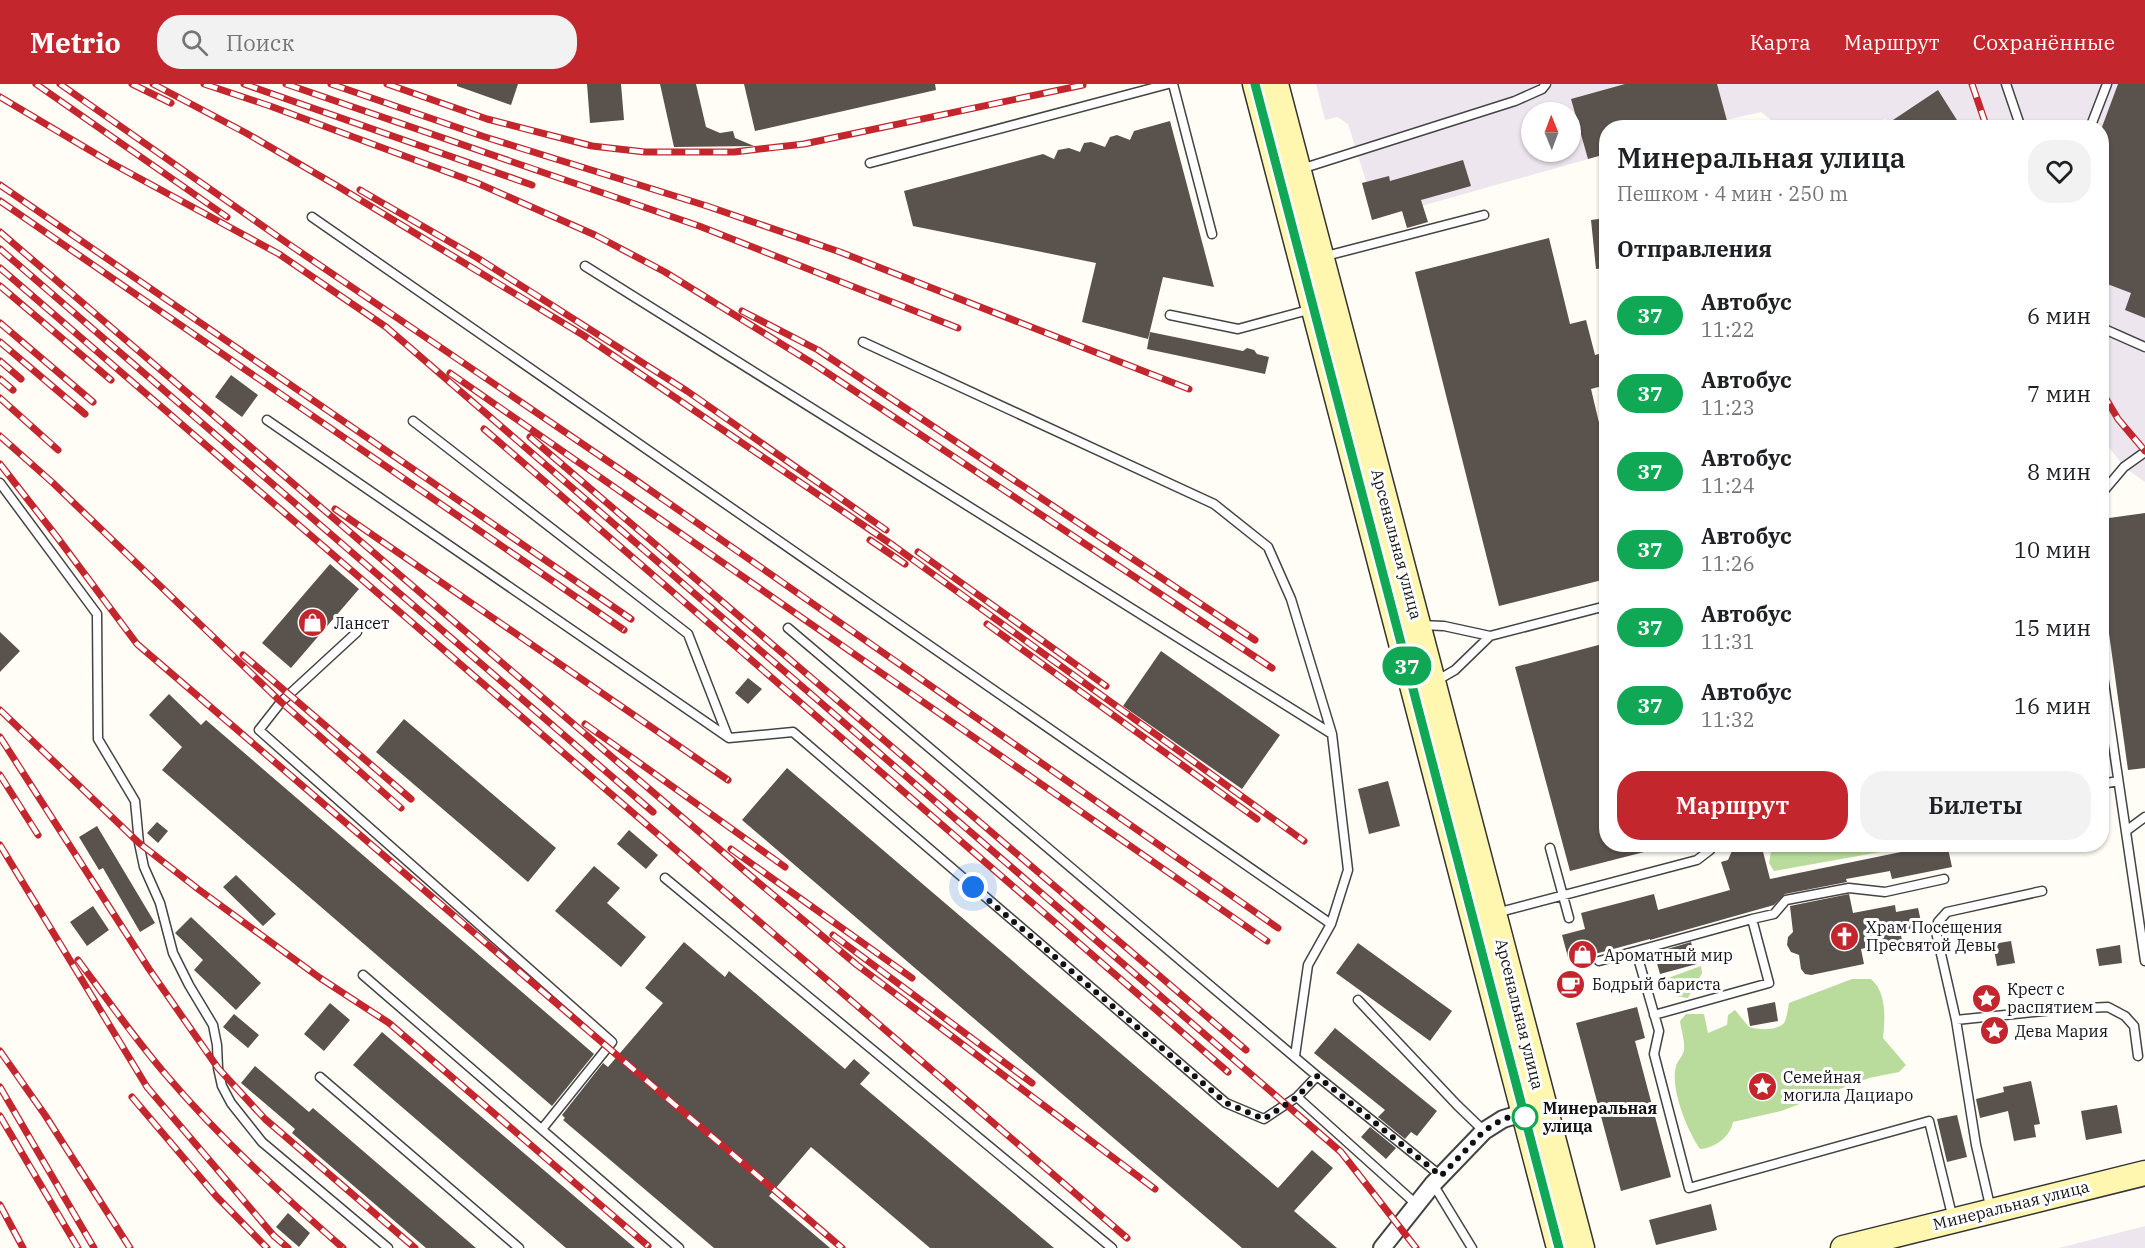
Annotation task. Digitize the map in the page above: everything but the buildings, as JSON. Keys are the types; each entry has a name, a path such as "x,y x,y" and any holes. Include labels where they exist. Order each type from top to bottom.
{"street":[{"name":"Арсенальная улица","path":"1255,84 1289,172"},
{"name":"Арсенальная улица","path":"1276,84 1289,172 1311,260 1534,1110 1559,1248"},
{"name":"Арсенальная улица","path":"1311,260 1313,309 1408,628"},
{"name":"Арсенальная улица","path":"1534,1110 1582,1248"},
{"path":"1382,1248 1416,1204 1484,1131 1503,1119 1534,1110"},
{"name":"Минеральная улица","path":"1843,1248 2145,1173"}],"lane":[{"path":"870,163 1168,84"},
{"path":"1173,84 1212,234"},
{"path":"1289,172 1515,101 1542,89 1546,84"},
{"path":"2006,84 2018,120"},
{"path":"2093,120 2107,84"},
{"path":"1311,260 1484,215"},
{"path":"312,217 1331,924"},
{"path":"585,266 1332,734"},
{"path":"1170,315 1238,329 1313,309"},
{"path":"2109,331 2145,347"},
{"path":"863,342 1214,504 1268,547 1291,599 1332,734 1348,870 1331,924 1308,965 1295,1056"},
{"path":"267,420 729,738 793,732 1226,1103 1264,1119 1297,1097 1317,1076"},
{"path":"414,421 688,634 729,738"},
{"path":"2109,485 2124,467 2145,452"},
{"path":"0,483 97,614 98,739 135,801 144,867 160,903 173,953 213,1025 218,1045 218,1068 222,1086 231,1103 262,1142 388,1248"},
{"path":"1408,628 1444,626 1491,636 1599,608"},
{"path":"788,628 1295,1056 1437,1180 1472,1248"},
{"path":"357,632 281,702 260,730 612,1042 542,1129"},
{"path":"1423,685 1455,670 1491,636"},
{"path":"2109,718 2145,961"},
{"path":"2109,783 2118,781"},
{"path":"2126,831 2145,817"},
{"path":"1550,848 1569,918"},
{"path":"1484,917 1697,860 1707,852"},
{"path":"665,879 1112,1248"},
{"path":"1599,961 1774,914 1786,900 1849,888 1885,892 1944,879"},
{"path":"1991,1210 1976,1145 1956,1020 1936,932 1938,922 1947,912 2042,891"},
{"path":"1654,1015 1769,983 1752,919"},
{"path":"1636,951 1659,1031 1654,1054 1689,1188 1929,1121 1953,1220"},
{"path":"363,975 679,1248"},
{"path":"1358,1000 1484,1131"},
{"path":"1956,1020 2063,1009 2108,1007 2126,1016 2134,1026 2138,1056"},
{"path":"320,1077 519,1248"},
{"path":"1297,1097 1416,1204"}],"shaded area":[{"path":"1316,84 2145,84 2145,482 2124,467 2109,447 2109,120 1771,120 1761,112 1726,120 1599,120 1599,156 1581,161 1581,102 1521,102 1521,162 1578,162 1372,220 1362,183 1366,181 1348,124 1337,117 1325,120"},
{"path":"2145,1226 2145,1248 2059,1248"}],"green space":[{"path":"1771,852 1881,852 1774,871 1769,863"},
{"path":"1701,966 1702,973 1688,998 1675,996 1668,978"},
{"path":"1852,979 1871,979 1880,991 1884,1006 1883,1038 1906,1065 1899,1072 1869,1078 1781,1111 1733,1122 1729,1132 1721,1141 1700,1149 1685,1120 1675,1086 1676,1066 1684,1049 1680,1021 1686,1014 1704,1014 1708,1033 1727,1025 1728,1015 1735,1010 1749,1027 1772,1029 1784,1023 1789,1003"}],"railway":[{"path":"36,84 227,217"},
{"path":"60,84 287,243 637,481 1278,928"},
{"path":"132,84 171,103"},
{"path":"153,84 246,133 339,187 583,335 894,546 1304,841"},
{"path":"204,84 270,106 477,183 595,235 665,272 817,366 1272,668"},
{"path":"244,84 532,185"},
{"path":"286,84 699,226 958,328"},
{"path":"331,84 485,137 707,206 840,252 1189,389"},
{"path":"387,84 487,119 592,146 645,152 734,152 804,144 1083,85"},
{"path":"1972,84 1984,120"},
{"path":"0,97 113,164 279,254 386,327 1341,1152 1416,1248"},
{"path":"0,185 631,619"},
{"path":"360,190 476,257 687,391 886,530"},
{"path":"0,201 624,630"},
{"path":"0,232 857,965 1155,1189"},
{"path":"0,249 653,812"},
{"path":"0,268 1127,1238"},
{"path":"0,286 111,380"},
{"path":"742,311 818,350 1255,640"},
{"path":"0,323 93,402"},
{"path":"0,342 85,414"},
{"path":"0,361 21,379"},
{"path":"450,373 1267,941"},
{"path":"0,379 13,390"},
{"path":"0,398 58,450"},
{"path":"2109,404 2118,419 2145,451"},
{"path":"484,429 1228,1072"},
{"path":"0,436 53,483 281,702 401,808"},
{"path":"530,437 1246,1050"},
{"path":"0,464 137,644 842,1248"},
{"path":"335,509 728,780"},
{"path":"870,540 905,564"},
{"path":"918,552 1106,686"},
{"path":"987,624 1257,819"},
{"path":"243,655 411,799"},
{"path":"0,710 139,843 320,978 389,1023 648,1246"},
{"path":"585,724 785,867"},
{"path":"0,737 149,969 218,1068 265,1119 415,1248"},
{"path":"0,775 38,835"},
{"path":"0,845 147,1087 274,1236 288,1248"},
{"path":"731,849 912,978"},
{"path":"833,935 1032,1083"},
{"path":"78,960 121,1019 187,1099 252,1165 343,1248"},
{"path":"0,1051 45,1115 130,1248"},
{"path":"0,1087 94,1248"},
{"path":"132,1097 216,1196 267,1248"},
{"path":"0,1116 78,1248"},
{"path":"0,1205 23,1248"}],"bus line":[{"name":"37","path":"1255,84 1559,1248"}],"place":[{"name":"Лансет","path":"313,623"},
{"name":"Храм Посещения Пресвятой Девы","path":"1845,936"},
{"name":"Ароматный мир","path":"1583,955"},
{"name":"Бодрый бариста","path":"1571,984"},
{"name":"Крест с распятием","path":"1986,998"},
{"name":"Дева Мария","path":"1994,1031"},
{"name":"Семейная могила Дациаро","path":"1762,1086"},
{"name":"Минеральная улица","path":"1525,1117"}],"route":[{"path":"973,887 1226,1103 1264,1119 1297,1097 1317,1076 1441,1176 1493,1124 1524,1113 1525,1117"}]}
